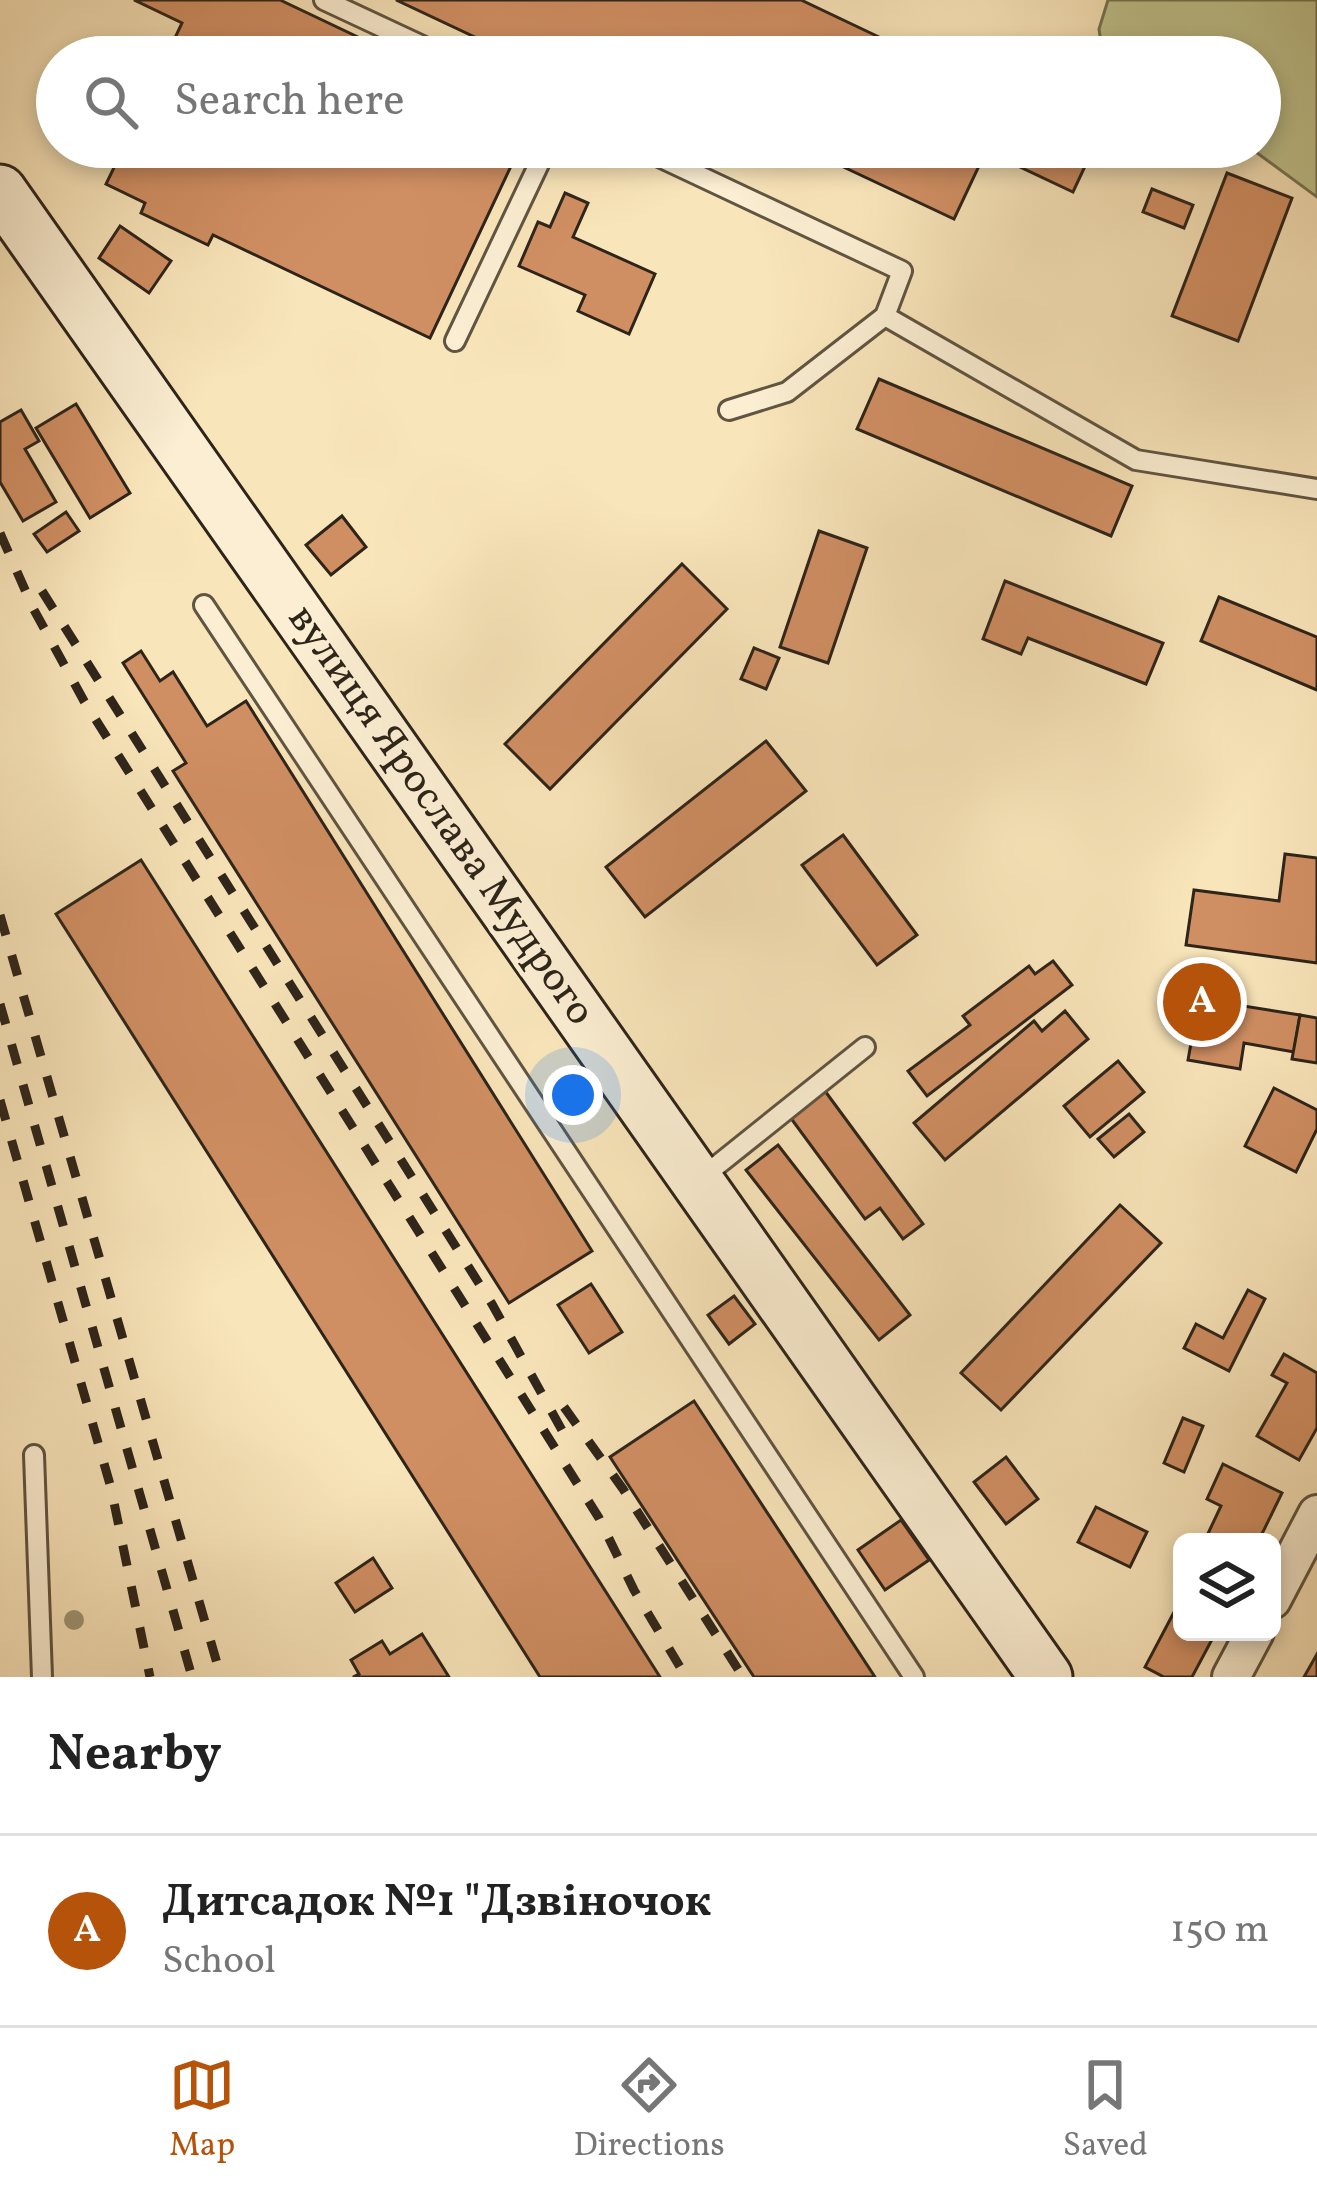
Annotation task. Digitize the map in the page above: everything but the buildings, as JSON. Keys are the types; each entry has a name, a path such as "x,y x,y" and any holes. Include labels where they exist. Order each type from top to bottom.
{"street":[{"name":"вулиця Ярослава Мудрого","path":"0,190 1046,1677"},
{"path":"1281,1583 1317,1514"},
{"path":"1232,1677 1250,1641"}],"lane":[{"path":"324,0 401,36"},
{"path":"455,341 537,168"},
{"path":"683,168 902,271 885,316 787,392 730,410"},
{"path":"885,316 1136,460 1317,489"},
{"path":"204,605 914,1677"},
{"path":"697,1181 865,1047"},
{"path":"34,1455 42,1677"}],"green space":[{"path":"1108,0 1317,0 1317,197 1278,168 1281,36 1100,36"}],"railway":[{"path":"0,533 33,608 84,701 599,1518 634,1590 686,1677"},
{"path":"42,591 492,1304 563,1432"},
{"path":"0,915 221,1677"},
{"path":"0,1004 192,1677"},
{"path":"0,1100 111,1488 150,1677"},
{"path":"564,1407 623,1489 743,1677"}],"place":[{"name":"Дитсадок №1 \"Дзвіночок","path":"1202,1002"}]}
